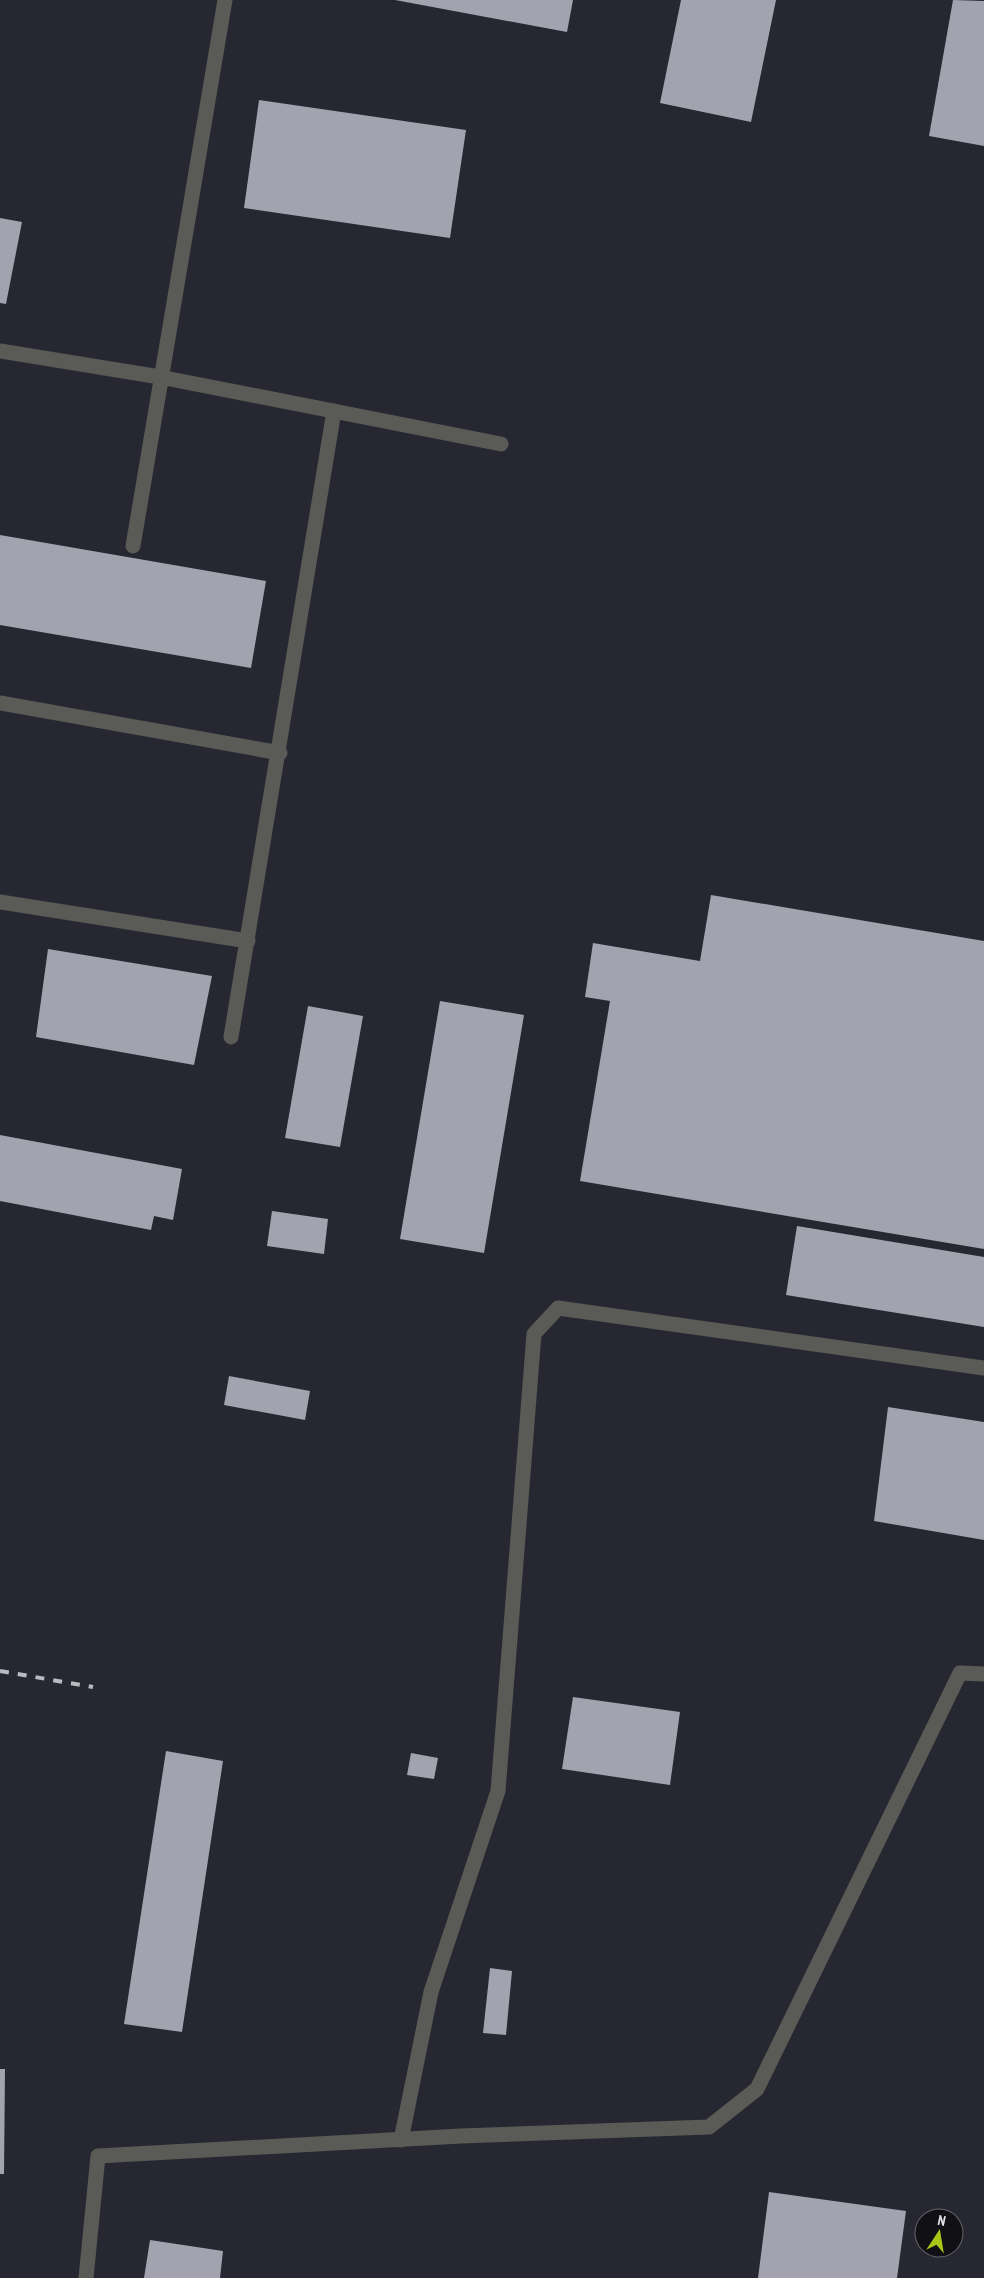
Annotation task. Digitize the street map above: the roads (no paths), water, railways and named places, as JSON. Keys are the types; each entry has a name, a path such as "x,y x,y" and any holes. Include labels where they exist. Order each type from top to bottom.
{"lane":[{"path":"133,546 225,0"},
{"path":"0,351 160,377 501,444"},
{"path":"231,1037 280,753 334,411"},
{"path":"0,703 280,753"},
{"path":"0,902 248,942"},
{"path":"401,2140 431,1992 498,1791 534,1334 558,1308 984,1368"},
{"path":"86,2278 98,2156 401,2140 709,2127 757,2090 960,1673 984,1674"}],"railway":[{"path":"0,1671 93,1687"}]}
